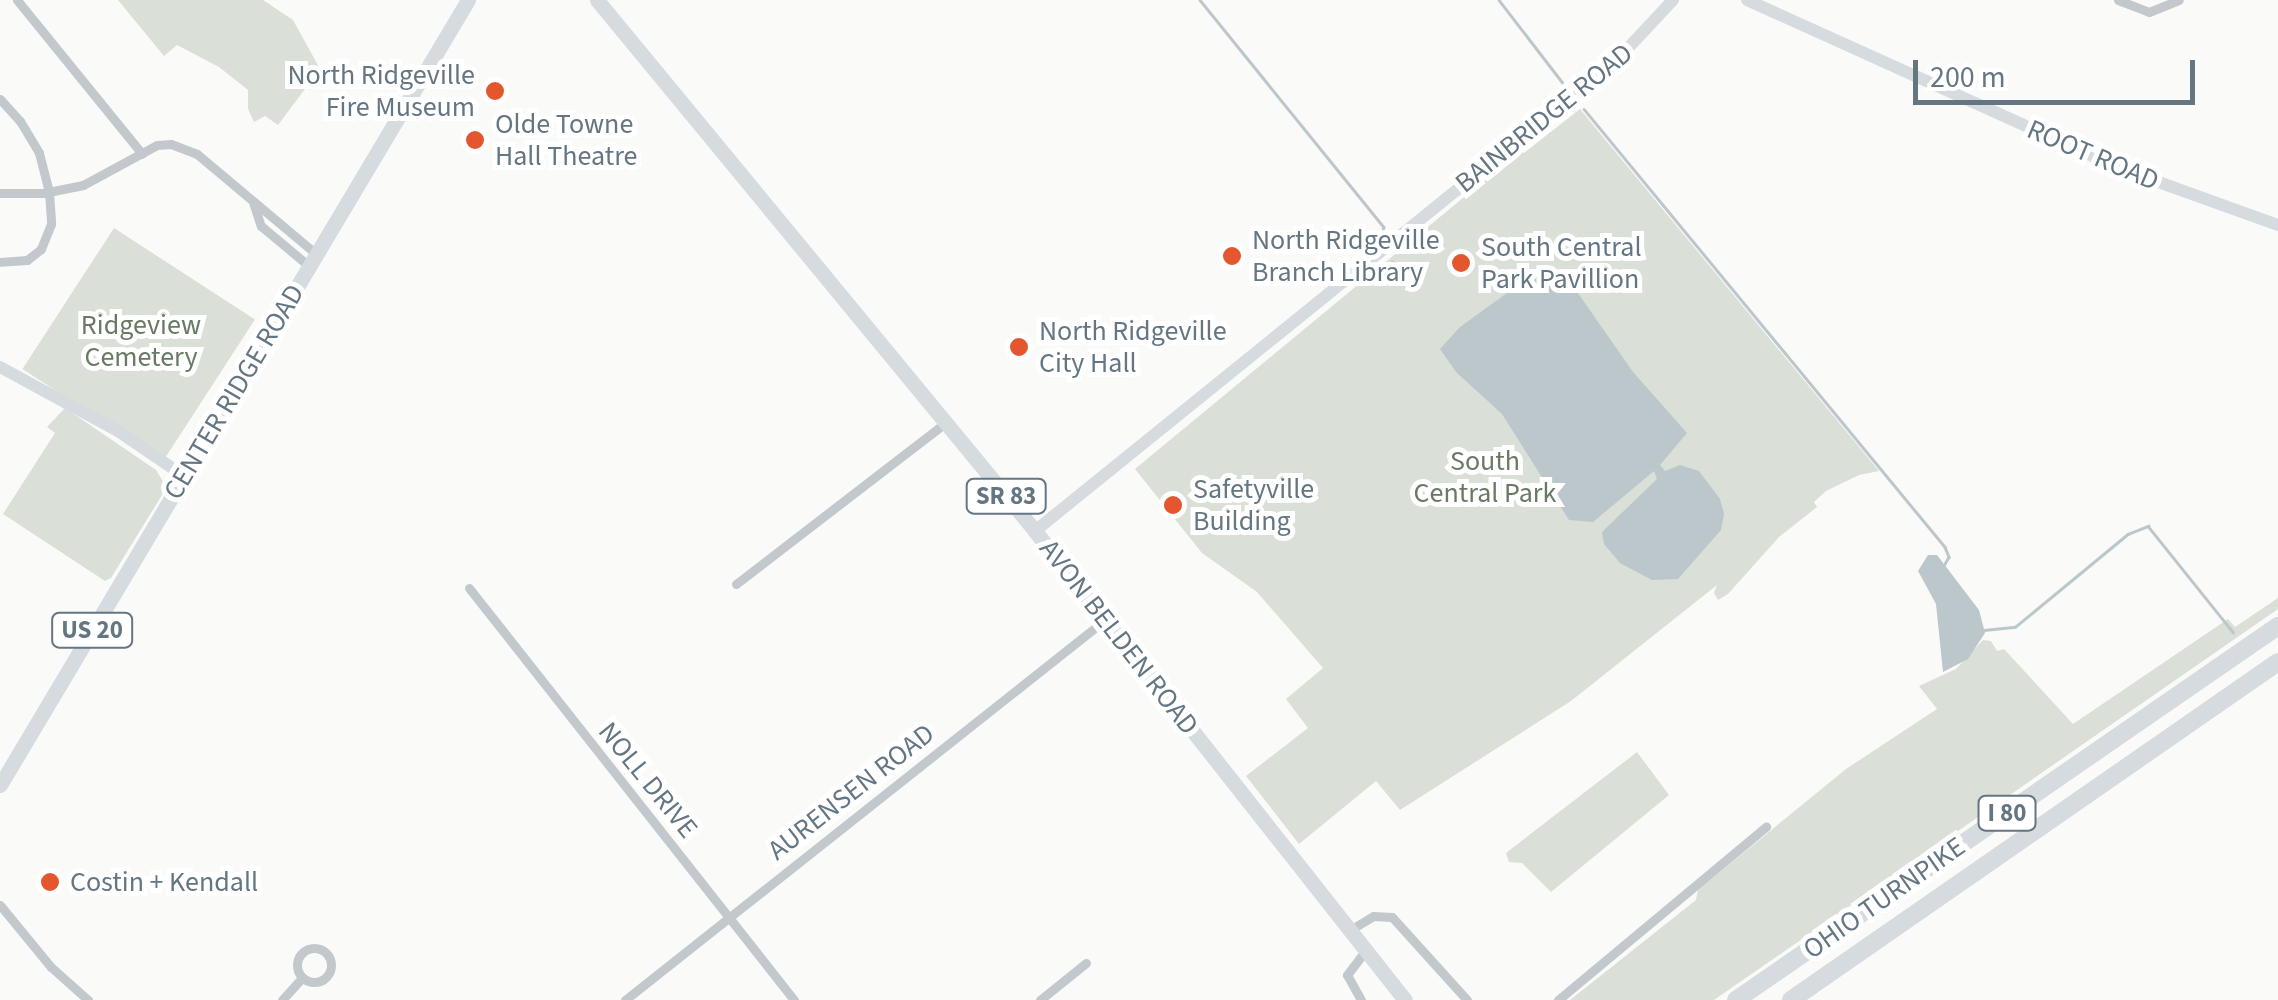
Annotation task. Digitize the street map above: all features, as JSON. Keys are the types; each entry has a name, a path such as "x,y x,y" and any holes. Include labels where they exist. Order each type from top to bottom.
{"highway":[{"name":"OHIO TURNPIKE","path":"1736,1000 2278,626"},
{"name":"OHIO TURNPIKE","path":"1792,1000 2278,662"}],"main road":[{"name":"CENTER RIDGE ROAD","path":"0,784 468,0"},
{"name":"AVON BELDEN ROAD","path":"597,0 1035,531 1405,1000"}],"street":[{"path":"17,0 142,154"},
{"name":"BAINBRIDGE ROAD","path":"1035,531 1615,62 1673,0"},
{"name":"ROOT ROAD","path":"1748,0 2114,166 2278,226"},
{"path":"2118,0 2149,12 2167,9 2179,0"},
{"path":"0,99 20,120 39,152 49,192 50,224 41,250 27,260 0,262"},
{"path":"0,193 49,192 83,185 157,145 187,150 252,200 313,260"},
{"path":"0,367 113,428 184,476"},
{"path":"736,584 946,422"},
{"name":"NOLL DRIVE","path":"468,588 794,1000"},
{"name":"AURENSEN ROAD","path":"625,1000 1106,619"},
{"path":"1558,1000 1766,827"},
{"path":"0,905 51,966 88,1000"},
{"path":"1350,930 1373,916 1392,917 1467,1000"},
{"path":"1362,1000 1348,975 1366,950"},
{"path":"1040,1000 1086,963"},
{"path":"282,1000 302,978"}],"green space":[{"path":"118,0 263,0 293,20 320,69 278,125 265,116 254,122 248,109 248,90 219,67 177,45 164,56"},
{"name":"South Central Park","path":"1580,109 1879,471 1859,475 1826,491 1814,502 1817,507 1779,537 1728,594 1718,600 1714,593 1717,585 1571,701 1400,810 1376,781 1299,844 1246,776 1308,728 1286,699 1323,668 1257,592 1202,553 1135,469 1521,150 1524,153"},
{"name":"Ridgeview Cemetery","path":"114,228 255,319 163,460 23,369"},
{"path":"65,408 156,470 164,483 162,495 111,578 105,581 3,514 55,433 47,427"},
{"path":"2278,598 2278,609 1714,1000 1570,1000 1696,900 1698,890 1846,769 1937,709 1919,686 1956,669 1983,640 1991,641 1997,651 2004,649 2073,724 2228,619 2235,627"},
{"path":"1637,752 1669,795 1551,892 1522,863 1509,862 1506,853"}],"shaded area":[{"path":"1536,272 1555,273 1573,286 1633,372 1687,433 1660,465 1665,471 1680,465 1699,471 1720,499 1724,514 1721,530 1678,579 1652,580 1620,563 1604,544 1602,532 1657,479 1654,471 1593,522 1569,520 1502,414 1456,372 1440,349 1460,327"},
{"path":"1928,555 1937,555 1979,610 1985,633 1968,659 1943,672 1936,604 1918,571"}],"waterway":[{"path":"1200,0 1384,227 1382,234"},
{"path":"1499,0 1563,83"},
{"path":"1584,109 1945,547 1949,557 1944,566"},
{"path":"1386,279 1392,262"},
{"path":"1984,630 2015,627 2128,534 2148,526 2233,632"}],"place":[{"name":"North Ridgeville Fire Museum","path":"495,91"},
{"name":"Olde Towne Hall Theatre","path":"475,140"},
{"name":"North Ridgeville Branch Library","path":"1232,256"},
{"name":"South Central Park Pavillion","path":"1461,263"},
{"name":"North Ridgeville City Hall","path":"1019,347"},
{"name":"Safetyville Building","path":"1173,505"},
{"name":"Costin + Kendall","path":"50,882"}]}
